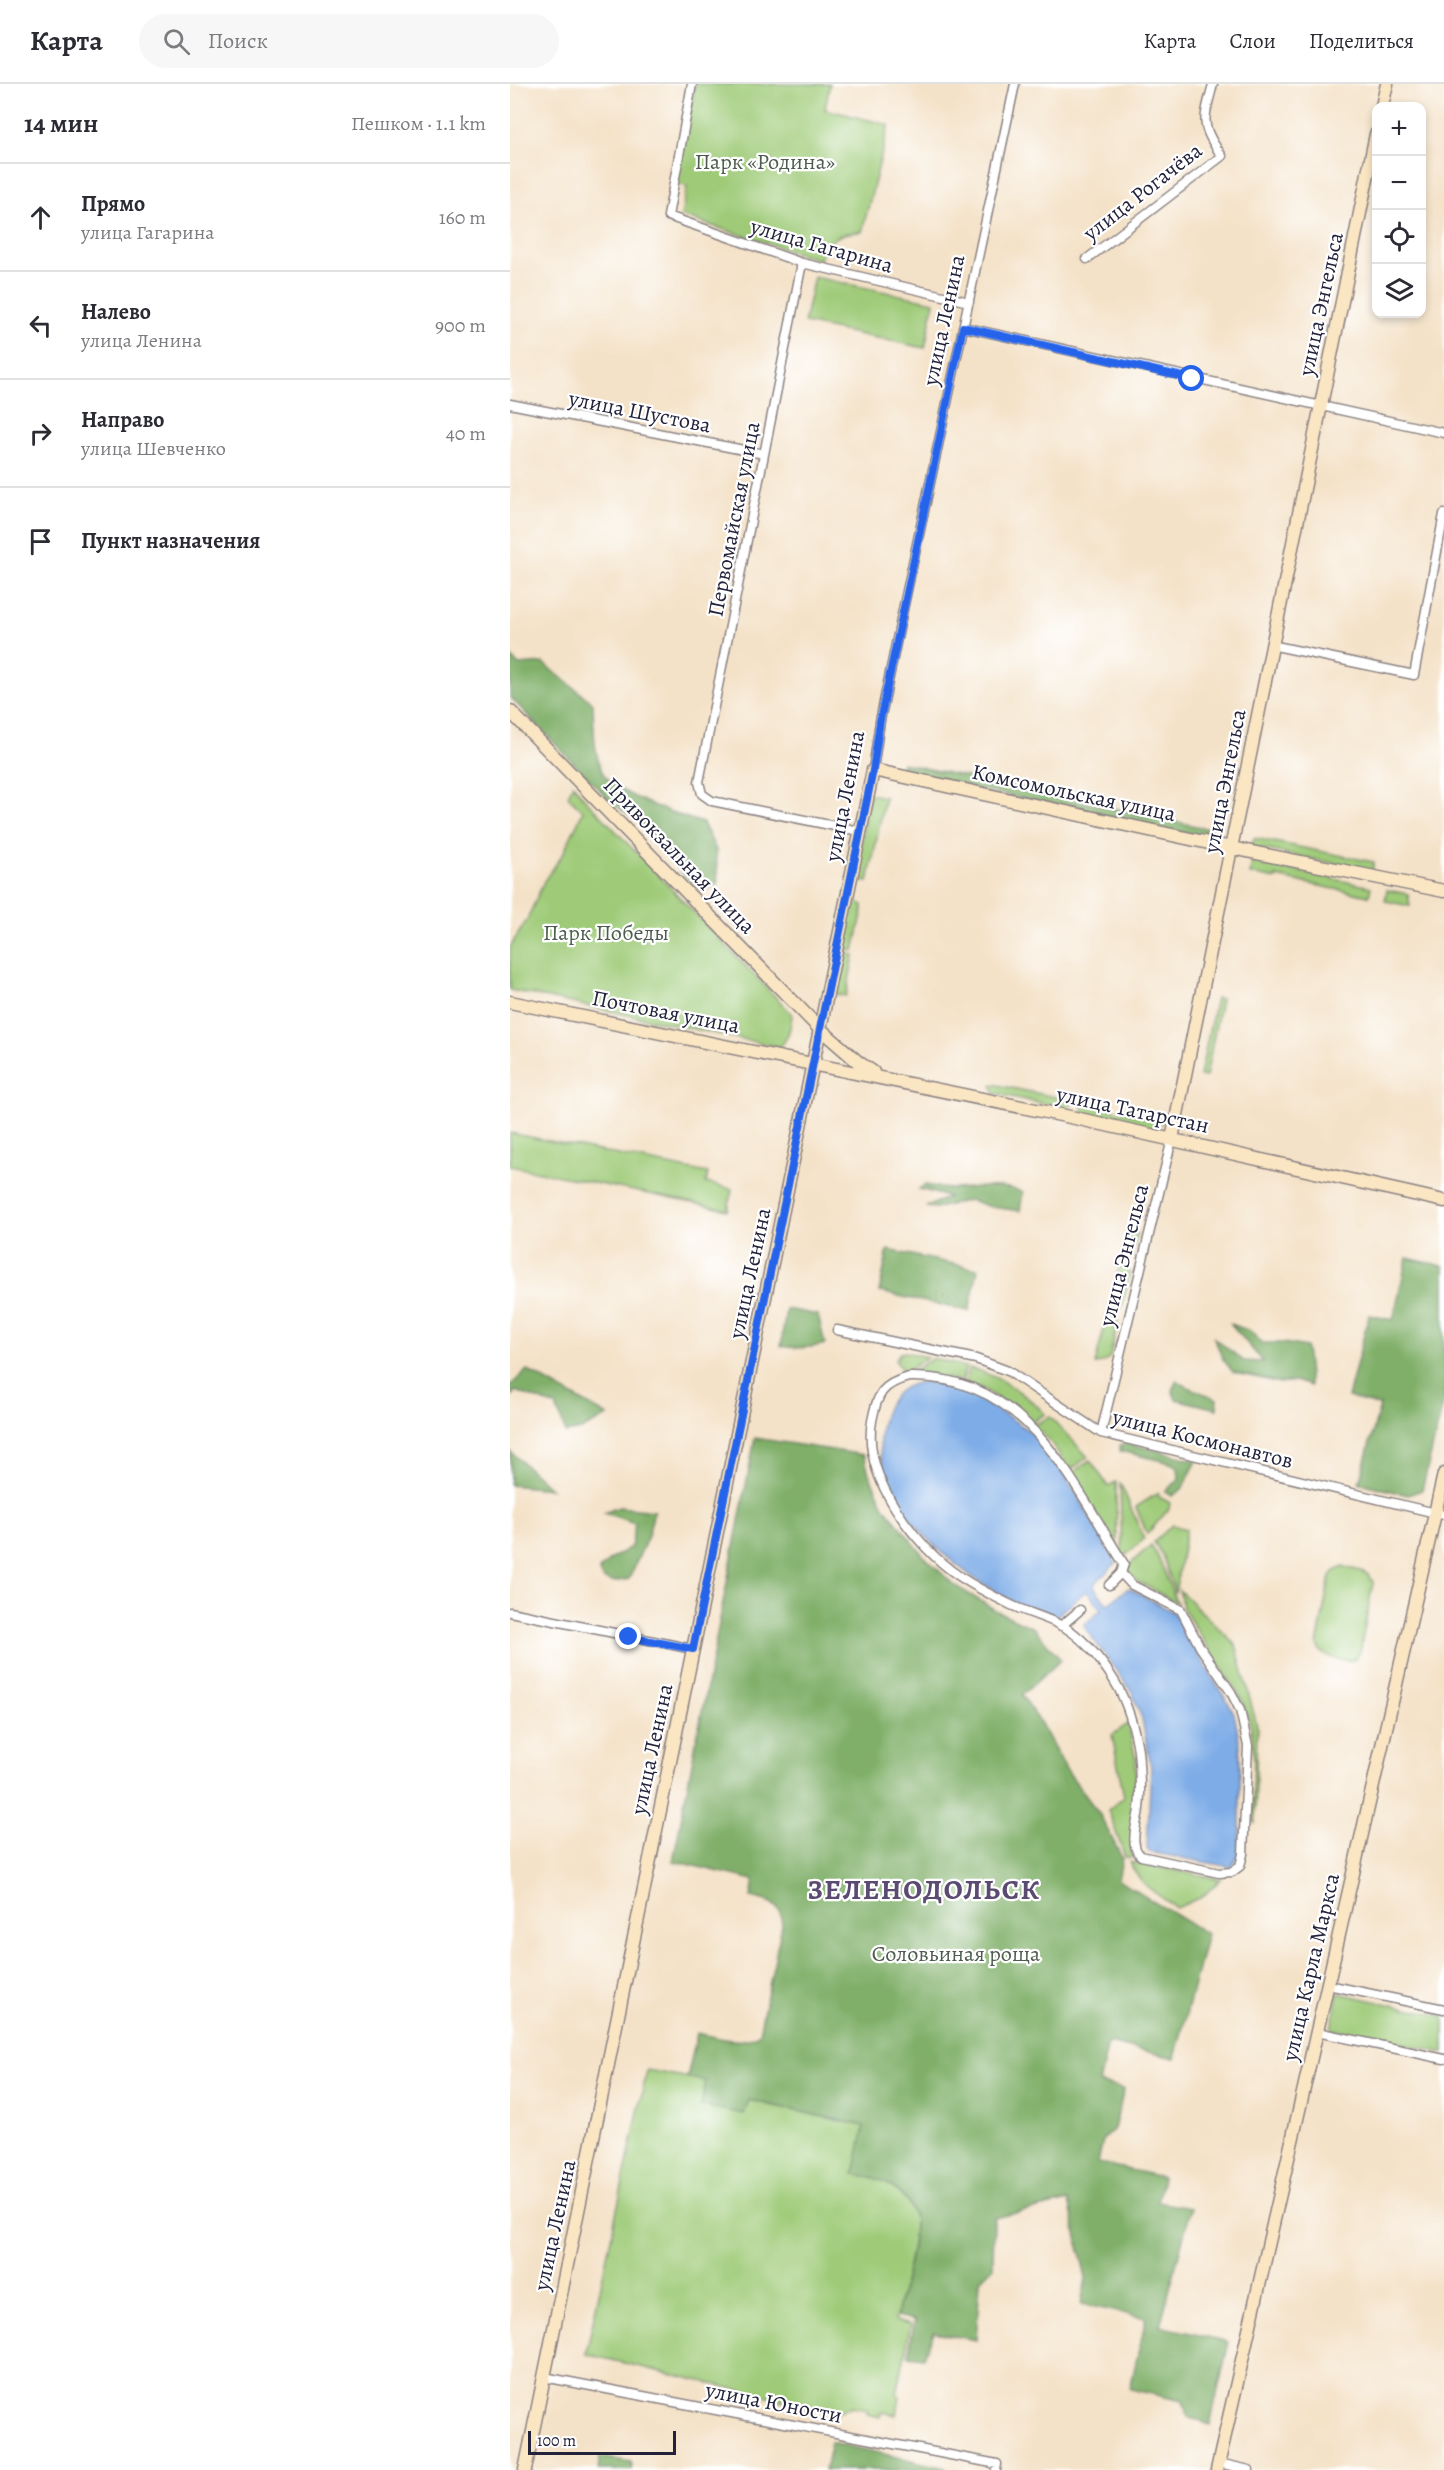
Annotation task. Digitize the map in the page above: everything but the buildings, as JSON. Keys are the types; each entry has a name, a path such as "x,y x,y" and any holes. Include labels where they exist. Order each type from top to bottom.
{"street":[{"name":"улица Гагарина","path":"692,84 668,216 802,263 969,302"},
{"name":"улица Ленина","path":"525,2470 873,770 880,721 1015,84"},
{"name":"улица Рогачёва","path":"1087,259 1222,156 1210,139 1204,122 1213,84"},
{"path":"1383,102 1387,85"},
{"name":"улица Энгельса","path":"1101,1432 1172,1139 1372,156"},
{"name":"Первомайская улица","path":"802,263 699,782 702,794 712,801 859,831"},
{"path":"963,327 1444,433"},
{"name":"улица Шустова","path":"510,404 764,454"},
{"path":"1271,645 1414,675 1444,514"},
{"name":"Привокзальная улица","path":"510,711 819,1028 858,1062 879,1076"},
{"name":"Комсомольская улица","path":"873,770 1232,848 1444,891"},
{"name":"Почтовая улица","path":"510,1002 813,1062"},
{"name":"улица Татарстан","path":"813,1062 1172,1139 1444,1201"},
{"name":"улица Космонавтов","path":"837,1330 946,1351 1008,1371 1101,1432 1440,1514"},
{"path":"1109,1585 1121,1573 1124,1564 1069,1474 1044,1440 1025,1421 990,1395 970,1386 947,1380 909,1377 883,1387 874,1408 870,1432 878,1475 891,1503 938,1560 959,1576 1018,1609 1061,1626 1082,1642 1104,1666 1119,1690 1131,1719 1139,1761 1139,1808 1135,1848 1141,1856 1157,1861 1219,1873 1232,1872 1240,1866 1243,1854 1248,1746 1240,1710 1231,1692 1200,1647 1181,1610 1132,1585 1121,1573"},
{"name":"улица Карла Маркса","path":"1218,2466 1317,2032 1440,1514 1444,1474"},
{"path":"1061,1626 1080,1610"},
{"path":"510,1612 693,1649"},
{"path":"1328,1985 1444,2009"},
{"path":"1317,2032 1444,2059"},
{"name":"улица Юности","path":"544,2377 997,2467"},
{"path":"1218,2466 1249,2470"}],"green space":[{"name":"Парк «Родина»","path":"695,84 830,84 825,109 889,125 862,232 848,233 835,238 826,247 820,260 681,216 687,186 676,184"},
{"path":"814,277 934,302 925,348 804,323"},
{"path":"510,656 519,665 543,663 593,703 597,755 602,771 608,780 632,796 703,823 716,850 718,884 702,892 681,872 662,844 639,822 612,803 510,697"},
{"path":"902,763 1210,829 1208,839 900,772"},
{"name":"Парк Победы","path":"573,784 792,1014 787,1036 779,1047 510,990 510,947 527,920 544,881 563,854 583,811 568,796"},
{"path":"870,794 885,797 868,882 853,879"},
{"path":"1254,838 1374,862 1372,871 1252,847"},
{"path":"1252,861 1371,887 1369,896 1250,874"},
{"path":"1387,890 1408,894 1410,906 1385,901"},
{"path":"852,902 863,905 863,910 854,951 838,948"},
{"path":"839,952 854,955 846,996 830,993"},
{"path":"1216,998 1221,999 1206,1077 1200,1076"},
{"path":"992,1084 1075,1101 1066,1109 994,1093"},
{"path":"1082,1103 1164,1120 1155,1129 1083,1113"},
{"path":"510,1133 708,1173 706,1183 732,1189 728,1210 510,1166"},
{"path":"925,1185 950,1189 988,1187 1014,1189 1023,1192 1020,1211 991,1207 970,1200 937,1208 926,1207 949,1197 919,1189"},
{"path":"1128,1228 1134,1229 1137,1234 1132,1257 1127,1260 1121,1258"},
{"path":"888,1250 978,1269 969,1311 879,1292"},
{"path":"1407,1258 1444,1266 1444,1401 1422,1490 1408,1495 1359,1483 1380,1406 1348,1397 1369,1315 1393,1320"},
{"path":"1119,1267 1126,1268 1130,1273 1122,1307 1118,1310 1109,1308"},
{"path":"786,1309 818,1315 825,1344 803,1348 781,1346"},
{"path":"1107,1316 1114,1317 1118,1321 1110,1357 1102,1363 1095,1364"},
{"path":"1231,1324 1250,1331 1262,1343 1283,1343 1306,1347 1310,1386 1296,1381 1280,1383 1233,1372 1223,1359 1214,1338 1244,1361 1263,1362"},
{"path":"900,1353 927,1357 904,1373 895,1360"},
{"path":"933,1358 966,1367 962,1381 908,1374"},
{"path":"969,1368 990,1375 1010,1386 1045,1414 1030,1423 987,1391 965,1382"},
{"path":"527,1370 608,1416 581,1430 566,1433 556,1406 515,1391 510,1399 510,1386"},
{"path":"1177,1380 1217,1399 1217,1409 1176,1399 1172,1390"},
{"path":"1050,1417 1088,1457 1070,1470 1049,1440 1033,1425"},
{"name":"Соловьиная роща","path":"755,1438 864,1455 869,1474 884,1506 923,1555 954,1585 997,1611 1034,1628 1061,1660 1022,1695 1066,1769 1100,1815 1122,1858 1118,1880 1207,1934 1175,2058 1108,2043 1099,2083 1124,2089 1114,2129 1103,2139 1098,2163 1163,2177 1158,2202 1191,2208 1160,2326 1229,2342 1210,2425 1188,2417 1183,2401 1130,2389 1146,2318 1081,2304 1086,2279 1069,2201 994,2218 993,2267 980,2280 976,2340 934,2332 924,2357 908,2355 915,2320 896,2316 912,2249 913,2214 904,2198 888,2184 874,2178 854,2174 864,2126 749,2100 744,2114 701,2106 706,2081 687,2078 697,2033 746,2040 759,2033 782,1925 780,1911 770,1902 751,1897 754,1880 673,1861"},
{"path":"1128,1443 1197,1461 1182,1489 1172,1496 1165,1491 1179,1480 1178,1468 1171,1463 1120,1451 1120,1445"},
{"path":"510,1451 551,1489 510,1485"},
{"path":"1090,1460 1108,1486 1116,1482 1117,1551 1073,1473"},
{"path":"1120,1482 1144,1539 1125,1556 1122,1553"},
{"path":"1158,1493 1159,1497 1170,1503 1169,1509 1147,1534 1136,1507"},
{"path":"619,1507 654,1511 648,1536 629,1579 613,1582 603,1579 599,1570 612,1558 631,1547 635,1523 604,1513"},
{"path":"1172,1525 1186,1529 1175,1593 1162,1554 1154,1542"},
{"path":"1151,1545 1177,1603 1135,1580 1128,1571 1129,1565"},
{"path":"1343,1567 1369,1575 1373,1583 1360,1652 1354,1660 1327,1656 1317,1645 1330,1576 1334,1571"},
{"path":"1179,1590 1236,1645 1257,1726 1255,1824 1252,1817 1254,1761 1251,1726 1241,1698 1183,1609"},
{"path":"1128,1724 1136,1760 1136,1808 1131,1858 1125,1857 1108,1810 1124,1797 1112,1735"},
{"path":"1130,1862 1221,1879 1203,1896 1177,1908 1143,1883"},
{"path":"1338,1993 1444,2016 1444,2053 1331,2029"},
{"path":"647,2070 706,2081 701,2106 748,2100 864,2126 880,2179 903,2197 912,2211 914,2220 905,2281 895,2320 911,2324 897,2394 900,2396 897,2415 881,2412 880,2417 867,2414 867,2409 852,2406 836,2413 586,2354"},
{"path":"831,2442 945,2468 946,2470 825,2470"},
{"path":"600,2457 632,2462 632,2470 598,2470"}],"water":[{"path":"925,1382 952,1386 975,1394 1032,1433 1050,1454 1078,1496 1116,1563 1094,1584 1106,1603 1108,1604 1129,1588 1173,1612 1234,1713 1240,1745 1240,1830 1238,1855 1231,1867 1149,1852 1147,1848 1151,1767 1142,1719 1132,1692 1085,1628 1084,1625 1101,1610 1089,1593 1085,1592 1055,1617 1035,1613 1023,1607 982,1583 934,1545 913,1522 896,1496 884,1469 880,1441 885,1413 891,1400 900,1391"}],"district":[{"name":"ЗЕЛЕНОДОЛЬСК","path":"924,1889"}],"route":[{"path":"629,1637 693,1649 873,770 880,721 963,327 1192,379"}]}
